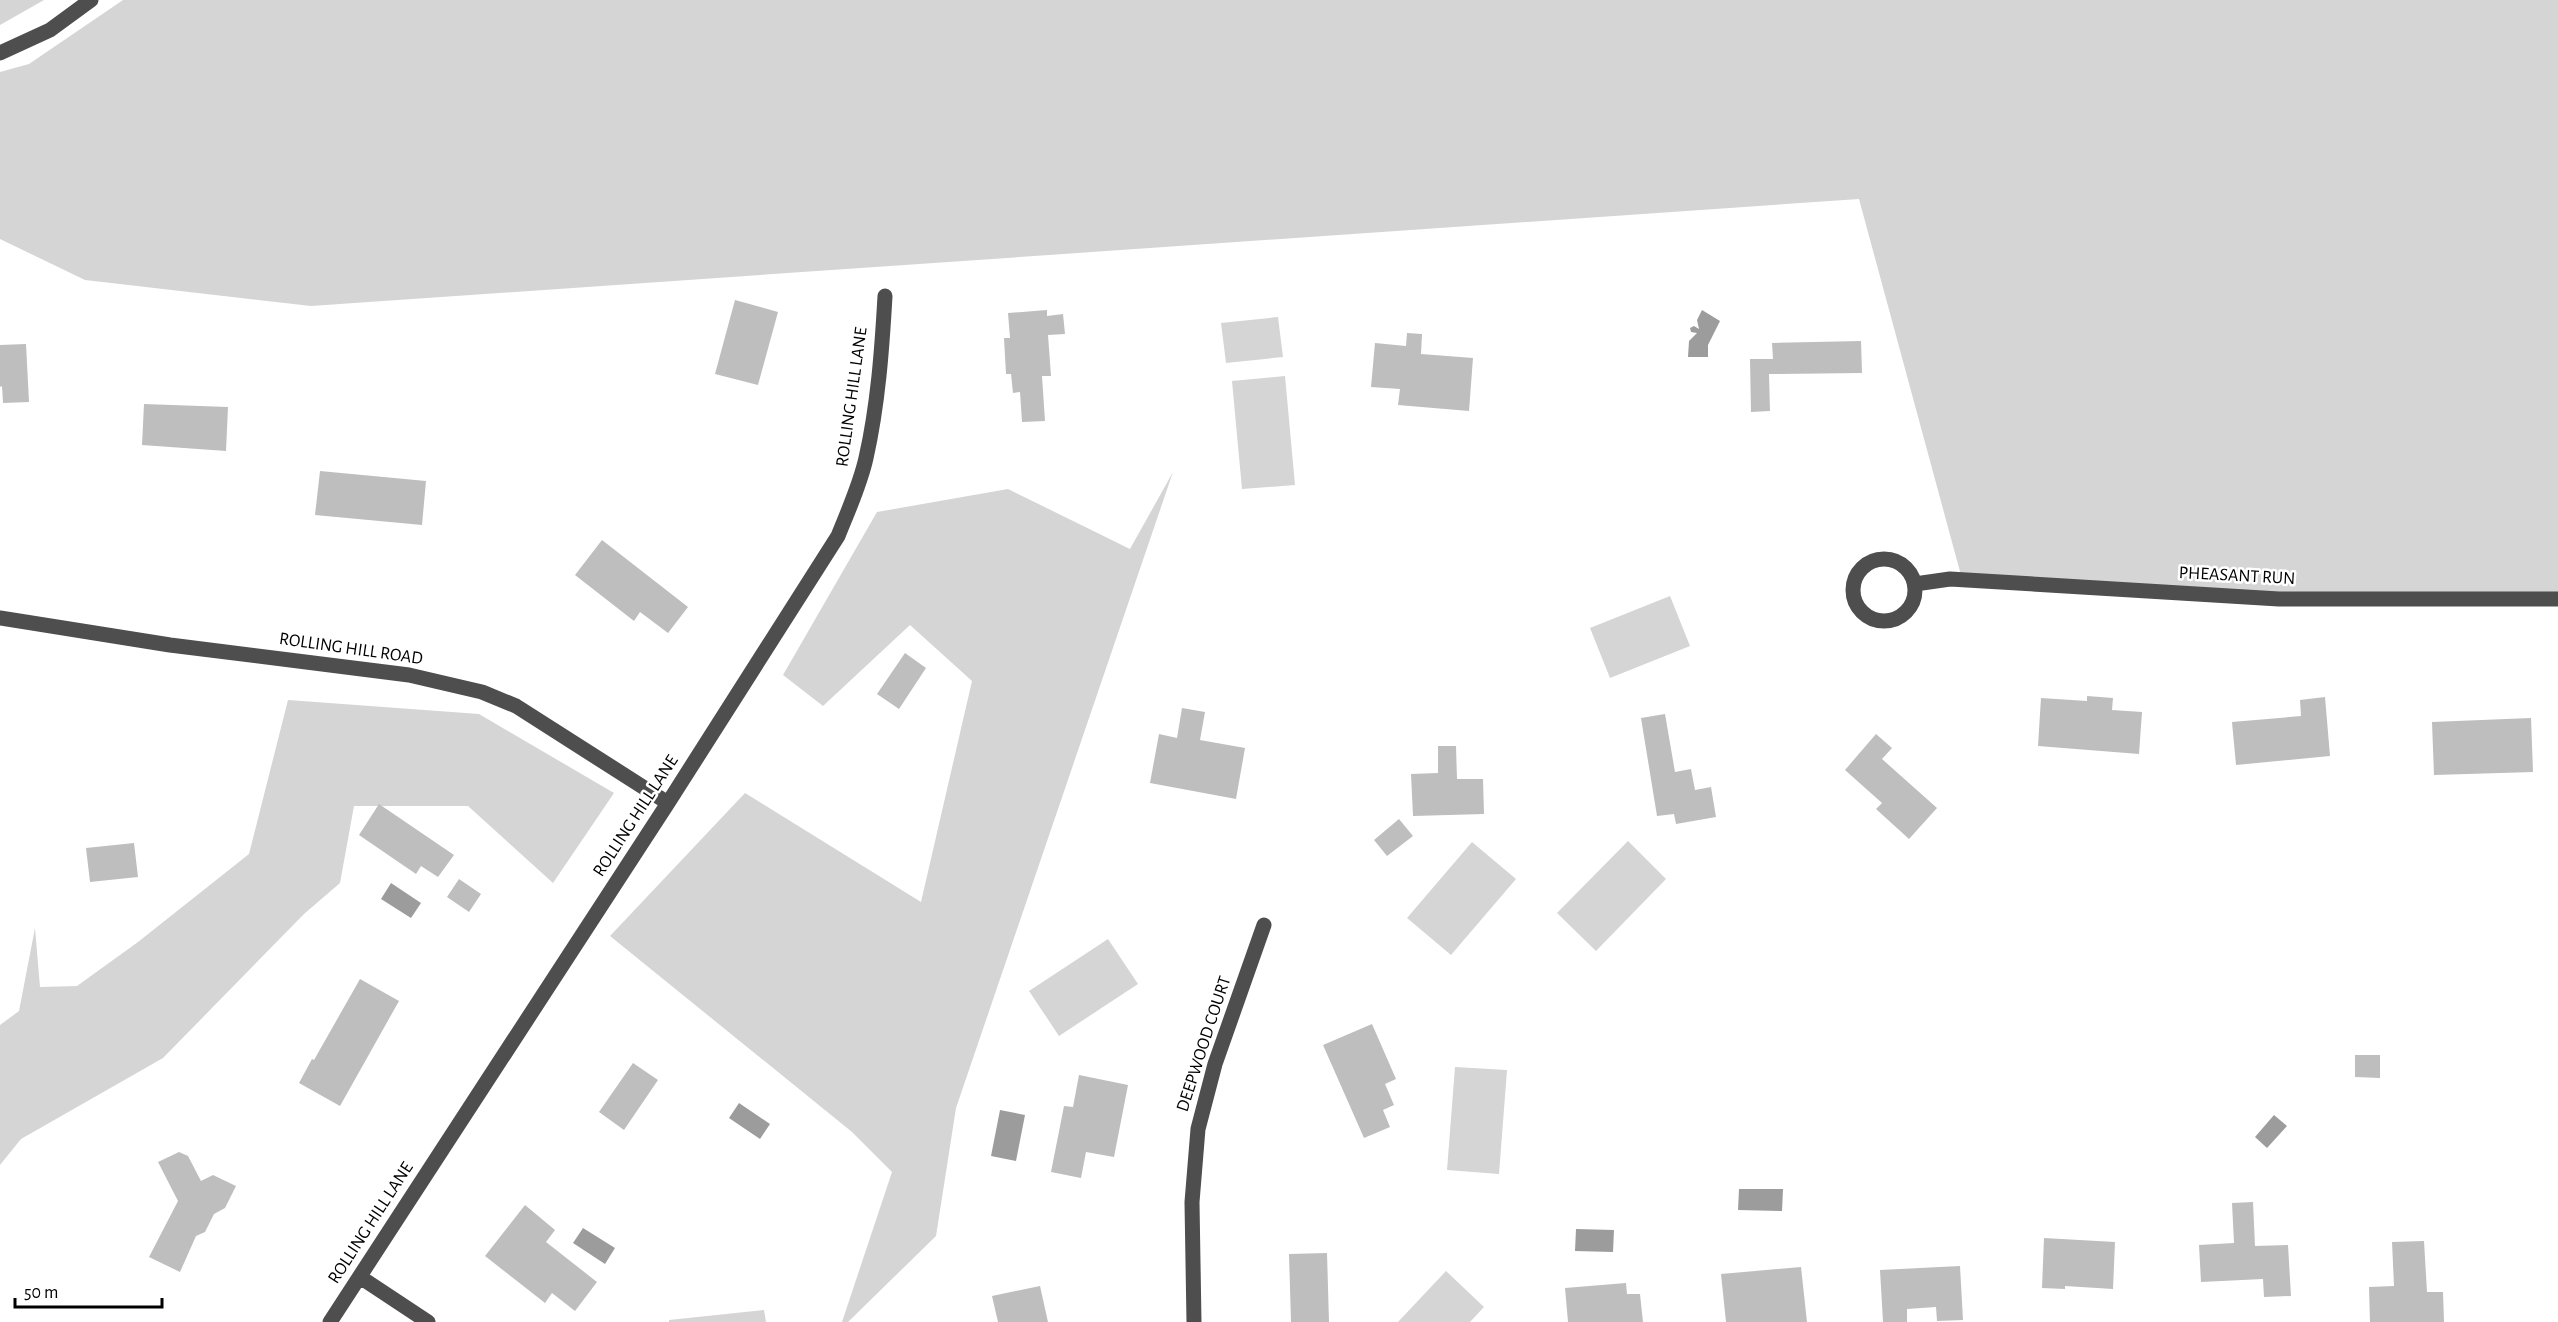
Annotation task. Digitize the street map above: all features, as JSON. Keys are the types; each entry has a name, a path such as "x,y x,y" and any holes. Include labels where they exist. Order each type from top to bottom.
{"street":[{"path":"0,53 50,30 91,0"},
{"name":"ROLLING HILL LANE","path":"330,1322 668,803 838,536 866,457 876,395 885,296"},
{"path":"1884,558 1895,560 1904,566 1911,574 1915,584 1912,603 1907,611 1890,621 1870,618 1862,612 1853,595 1853,584 1857,574 1873,560 1884,558"},
{"name":"PHEASANT RUN","path":"1915,584 1950,579 2279,599 2558,599"},
{"name":"ROLLING HILL ROAD","path":"0,618 170,645 409,675 482,692 516,706 668,803"},
{"name":"DEEPWOOD COURT","path":"1194,1322 1192,1202 1198,1129 1215,1064 1264,925"},
{"path":"360,1276 428,1322"}],"shaded area":[{"path":"0,0 44,0 0,25"},
{"path":"123,0 2558,0 2558,599 2279,599 1962,579 1859,199 311,306 85,280 0,239 0,72 29,64"},
{"path":"1702,310 1720,321 1708,345 1708,357 1688,357 1689,341 1697,333 1691,332 1690,328 1694,326 1699,329 1697,320"},
{"path":"1278,317 1283,357 1226,363 1221,323"},
{"path":"1285,376 1295,485 1242,489 1232,381"},
{"path":"1173,472 956,1108 936,1236 848,1322 842,1322 892,1172 852,1132 610,936 745,793 921,902 972,681 910,625 823,706 783,675 877,512 1008,489 1130,549"},
{"path":"1670,596 1690,646 1610,678 1590,628"},
{"path":"288,700 479,714 614,793 553,883 468,806 354,806 340,883 304,914 163,1058 21,1139 0,1165 0,1025 19,1011 35,928 40,987 77,986 138,942 249,854"},
{"path":"1628,841 1666,879 1596,951 1557,913"},
{"path":"1472,842 1516,879 1451,955 1407,918"},
{"path":"391,883 421,903 411,918 381,899"},
{"path":"1108,939 1138,984 1059,1036 1029,991"},
{"path":"1455,1067 1507,1070 1499,1174 1447,1170"},
{"path":"739,1103 770,1124 760,1139 729,1118"},
{"path":"1000,1110 1025,1115 1016,1161 991,1156"},
{"path":"2274,1115 2287,1126 2267,1148 2255,1137"},
{"path":"1739,1189 1783,1189 1782,1211 1738,1210"},
{"path":"583,1228 615,1248 605,1264 573,1243"},
{"path":"1576,1229 1614,1230 1613,1252 1575,1251"},
{"path":"1446,1271 1484,1307 1470,1322 1398,1322"},
{"path":"764,1310 766,1322 669,1322 669,1320"}],"building":[{"path":"735,300 778,312 758,385 715,374"},
{"path":"1047,310 1047,316 1063,314 1065,334 1048,335 1051,376 1042,376 1045,421 1022,422 1020,392 1013,393 1011,374 1006,374 1004,338 1010,338 1008,313"},
{"path":"1407,333 1422,334 1421,354 1473,358 1469,411 1398,405 1400,389 1371,387 1375,343 1406,346"},
{"path":"1861,341 1862,373 1769,374 1770,411 1751,412 1750,359 1773,359 1772,343"},
{"path":"26,344 29,402 3,403 2,386 0,387 0,345"},
{"path":"144,404 228,407 226,451 142,445"},
{"path":"320,471 426,481 422,525 315,515"},
{"path":"602,540 688,607 668,633 640,612 634,621 575,575"},
{"path":"905,653 926,668 899,709 877,694"},
{"path":"2087,696 2113,698 2112,710 2142,712 2139,754 2038,746 2041,698 2087,701"},
{"path":"2325,697 2330,756 2236,765 2232,722 2301,716 2300,700"},
{"path":"1182,708 1205,712 1200,740 1245,748 1236,799 1150,783 1159,734 1177,738"},
{"path":"1665,714 1675,772 1691,769 1695,790 1711,787 1716,817 1676,824 1674,814 1657,816 1641,718"},
{"path":"2531,718 2533,772 2434,775 2432,722"},
{"path":"1876,734 1892,748 1882,759 1937,808 1909,839 1876,809 1882,803 1845,770"},
{"path":"1438,746 1456,746 1457,779 1483,779 1484,814 1413,816 1411,774 1438,773"},
{"path":"379,804 454,855 438,877 421,866 416,874 359,835"},
{"path":"1399,819 1413,836 1387,856 1374,840"},
{"path":"134,843 138,877 90,882 86,848"},
{"path":"459,879 481,894 469,912 447,897"},
{"path":"360,979 399,1001 340,1106 299,1083"},
{"path":"1372,1024 1396,1079 1385,1084 1394,1105 1383,1110 1390,1127 1364,1138 1323,1045"},
{"path":"2355,1055 2380,1055 2380,1078 2355,1077"},
{"path":"633,1063 658,1080 624,1130 599,1112"},
{"path":"1079,1075 1128,1085 1114,1157 1086,1152 1081,1178 1051,1172 1064,1106 1073,1107"},
{"path":"179,1152 188,1156 201,1181 213,1175 236,1186 225,1208 214,1214 205,1232 196,1236 180,1272 149,1257 178,1201 158,1162"},
{"path":"2253,1202 2255,1246 2288,1245 2291,1296 2264,1297 2263,1279 2201,1282 2199,1245 2234,1243 2232,1203"},
{"path":"525,1205 555,1230 546,1242 597,1282 575,1311 552,1293 545,1303 485,1256"},
{"path":"2044,1238 2115,1242 2113,1289 2065,1286 2065,1289 2042,1288"},
{"path":"2424,1241 2427,1292 2443,1292 2444,1322 2370,1322 2369,1287 2394,1286 2392,1242"},
{"path":"1327,1253 1329,1322 1291,1322 1289,1254"},
{"path":"1960,1266 1963,1320 1937,1321 1936,1307 1907,1309 1907,1322 1883,1322 1880,1270"},
{"path":"1801,1267 1807,1322 1726,1322 1721,1274"},
{"path":"1626,1283 1627,1294 1640,1294 1643,1322 1568,1322 1565,1288"},
{"path":"1040,1286 1048,1322 998,1322 992,1296"}]}
